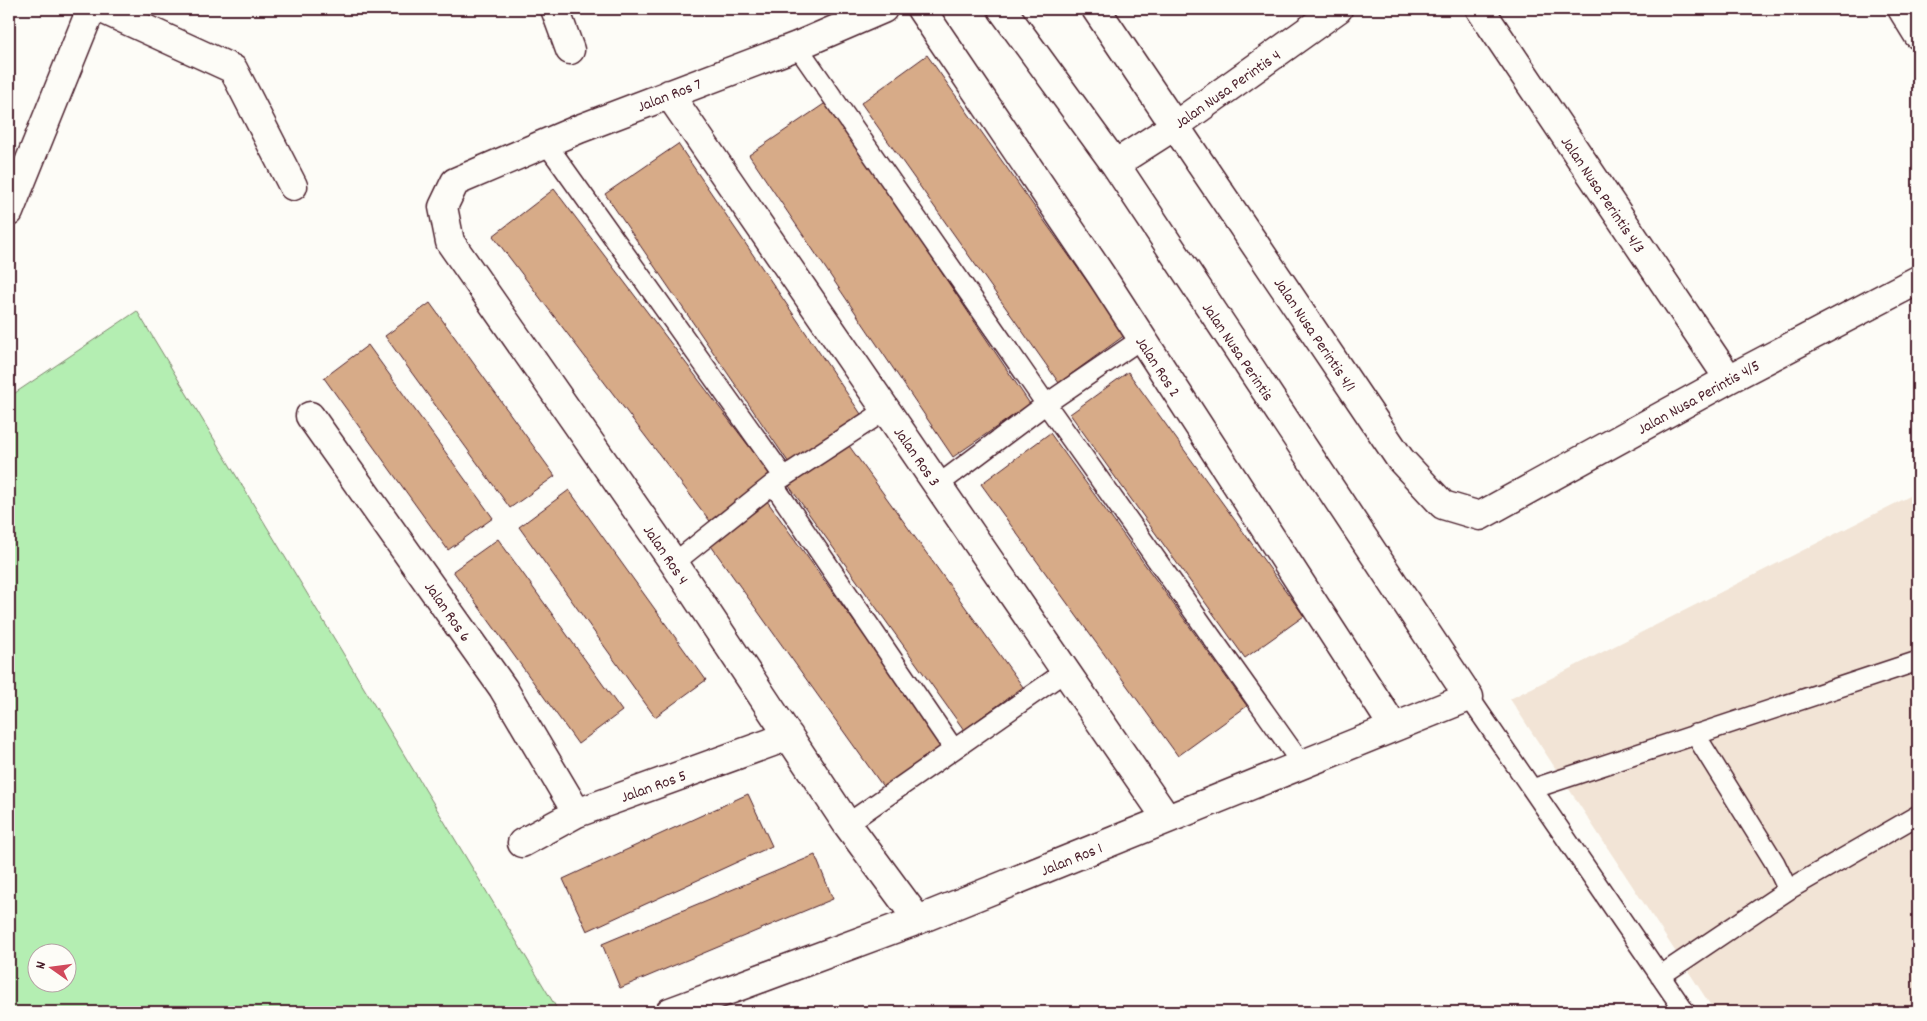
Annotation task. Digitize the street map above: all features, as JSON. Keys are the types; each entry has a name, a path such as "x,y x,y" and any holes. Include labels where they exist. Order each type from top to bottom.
{"street":[{"path":"9,212 91,9"},
{"path":"102,9 233,69 292,186"},
{"path":"555,9 570,50"},
{"name":"Jalan Ros 7","path":"455,182 668,94 797,46 883,9"},
{"name":"Jalan Ros 2","path":"921,9 1101,275 1393,726"},
{"name":"Jalan Nusa Perintis","path":"1002,9 1115,164 1469,697"},
{"name":"Jalan Nusa Perintis 4/1","path":"1096,9 1400,459 1443,506 1480,516"},
{"name":"Jalan Nusa Perintis 4","path":"1115,164 1176,125 1338,9"},
{"name":"Jalan Nusa Perintis 4/3","path":"1480,9 1729,379"},
{"path":"1902,9 1918,35"},
{"name":"Jalan Ros 3","path":"668,94 1167,819"},
{"name":"Jalan Ros 4","path":"455,182 443,207 450,242 674,563 847,824 918,920"},
{"name":"Jalan Nusa Perintis 4/5","path":"1480,516 1729,379 1918,280"},
{"name":"Jalan Ros 6","path":"310,416 503,688 577,813"},
{"name":"Jalan Ros 1","path":"670,1012 918,920 1301,763 1469,697"},
{"name":"Jalan Ros 5","path":"522,843 577,813 789,736"}],"lane":[{"path":"797,46 1046,404 1301,763"},
{"path":"546,143 779,481 953,748"},
{"path":"938,485 1046,404 1141,339"},
{"path":"674,563 779,481 886,410"},
{"path":"1532,788 1918,661"},
{"path":"847,824 953,748 1066,671"},
{"path":"1469,697 1685,1012"},
{"path":"1695,734 1775,863 1788,890"},
{"path":"1660,976 1788,890 1918,815"}],"shaded area":[{"path":"1918,492 1918,1012 1715,1012 1510,699"}],"green space":[{"path":"137,311 556,1007 547,1012 9,1012 9,397"}],"building":[{"path":"927,55 1125,335 1059,383 861,103"},
{"path":"827,102 1030,404 953,457 749,155"},
{"path":"678,144 863,417 791,466 605,194"},
{"path":"554,189 773,478 713,525 493,236"},
{"path":"430,303 555,476 510,508 385,336"},
{"path":"368,345 493,518 448,550 324,378"},
{"path":"1128,372 1304,616 1245,658 1070,414"},
{"path":"1050,433 1247,706 1178,756 981,484"},
{"path":"847,443 1023,687 964,730 789,486"},
{"path":"569,490 706,680 655,717 519,527"},
{"path":"767,501 943,745 884,788 709,543"},
{"path":"498,539 622,711 578,744 453,571"},
{"path":"748,794 772,846 587,931 563,879"},
{"path":"815,855 833,899 620,988 602,944"}]}
